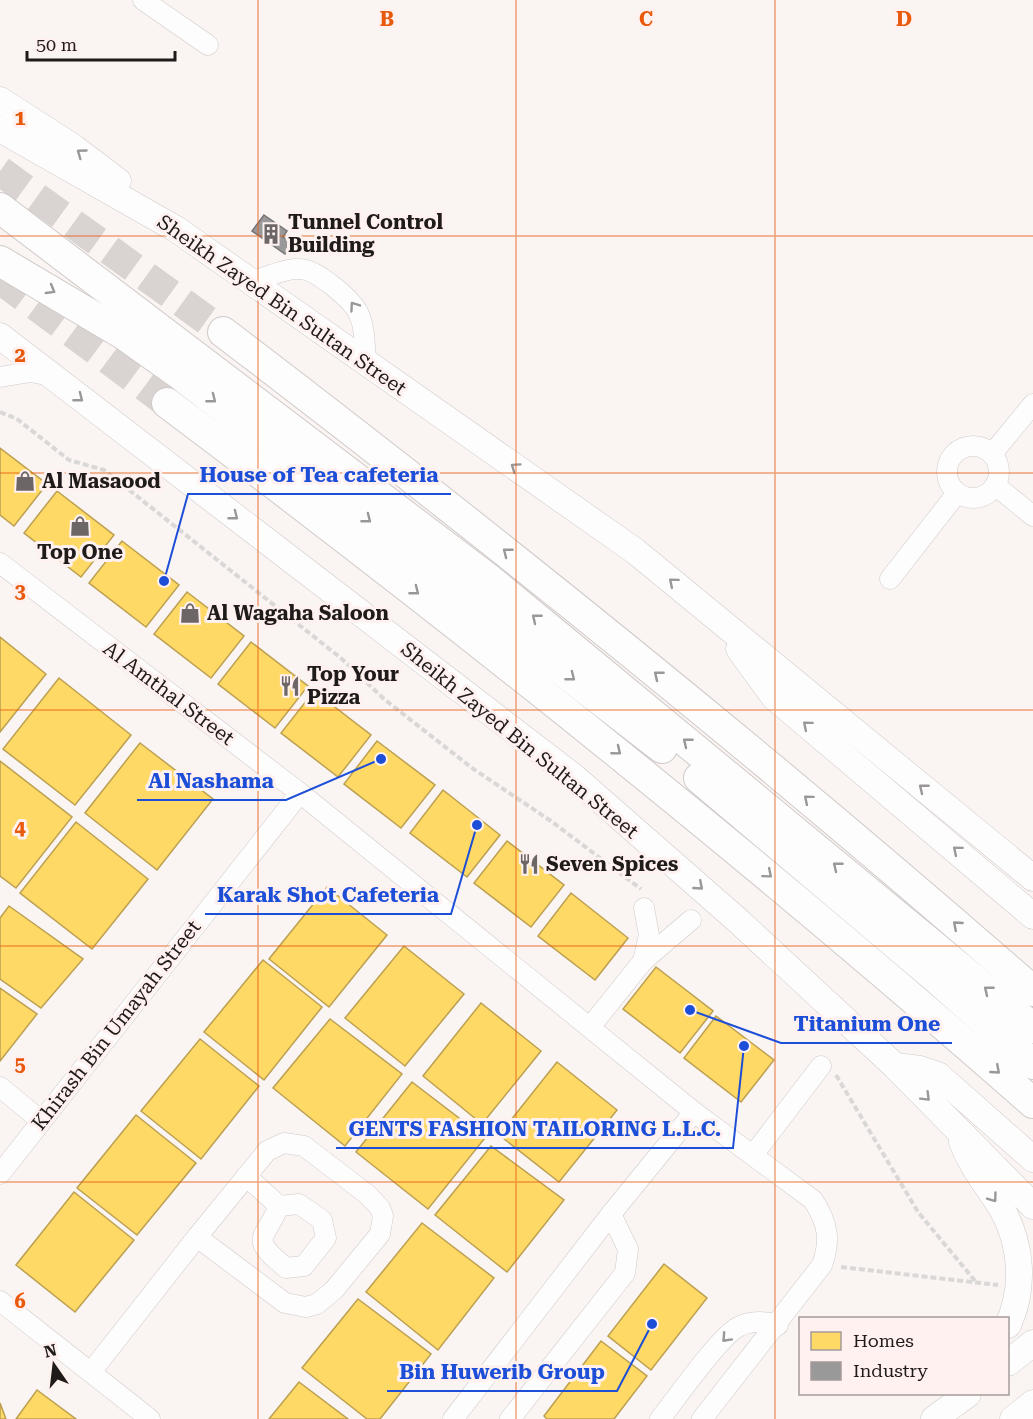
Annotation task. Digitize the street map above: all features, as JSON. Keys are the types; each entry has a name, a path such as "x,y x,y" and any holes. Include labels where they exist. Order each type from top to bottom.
{"highway":[{"path":"0,208 490,580 1033,1028"},
{"path":"0,261 123,334 178,373 553,663 672,756 936,978 1033,1064"},
{"path":"223,332 523,566 659,676 1033,991"},
{"path":"167,404 362,549 554,699 743,853 1033,1103"}],"main road":[{"path":"0,100 82,153 176,229"},
{"name":"Sheikh Zayed Bin Sultan Street","path":"0,129 176,229 635,551 1033,878"},
{"name":"Sheikh Zayed Bin Sultan Street","path":"0,336 574,777 735,918 894,1066 1033,1206"},
{"path":"718,620 774,697 1033,916"},
{"path":"894,1066 920,1069 938,1075 1033,1159"},
{"path":"957,1128 979,1178 1001,1209 1016,1245 1019,1286 1009,1321"},
{"path":"933,1419 953,1395"},
{"path":"933,1419 967,1395"},
{"path":"1013,1419 1033,1403"}],"street":[{"path":"142,0 208,45"},
{"path":"251,282 295,269 320,276 351,300 359,311 363,324 366,362"},
{"path":"0,377 31,372 51,376"},
{"path":"992,454 1033,404"},
{"path":"977,446 992,454 998,469 995,485 982,496 973,498 957,493 951,486 946,470 954,454 961,449 977,446"},
{"path":"995,485 1033,516"},
{"path":"890,579 957,493"},
{"name":"Al Amthal Street","path":"0,563 300,793 591,1026 694,1112 807,1195 823,1215 828,1240 822,1265 778,1325 702,1419"},
{"name":"Khirash Bin Umayah Street","path":"0,1174 40,1120 300,793"},
{"path":"643,961 649,935 646,902"},
{"path":"591,1026 643,961 691,920"},
{"path":"753,1155 821,1066"},
{"path":"0,1088 40,1120"},
{"path":"453,1419 611,1214 694,1112"},
{"path":"91,1372 197,1237 246,1176 275,1145 294,1143 304,1146 375,1200 383,1216 380,1234 327,1298 306,1307 285,1303 197,1237"},
{"path":"246,1176 279,1206"},
{"path":"510,1419 625,1273 628,1249 611,1214"},
{"path":"0,1301 150,1419"},
{"path":"660,1419 727,1335 750,1322 763,1321 778,1325"}],"path":[{"path":"0,412 17,419 69,460 104,470 342,659 384,699 472,768 551,821 646,902"},
{"path":"416,732 420,726"},
{"path":"821,1066 824,1062 840,1080 918,1212 976,1282"},
{"path":"822,1265 1003,1285"}],"building: Homes":[{"path":"0,448 47,484 14,526 0,515"},
{"path":"57,491 114,535 81,577 24,533"},
{"path":"122,541 179,585 146,627 89,583"},
{"path":"187,592 244,636 211,678 154,634"},
{"path":"0,637 46,674 0,732"},
{"path":"251,642 308,686 275,728 218,684"},
{"path":"59,678 131,735 75,805 3,749"},
{"path":"314,691 371,735 338,777 281,733"},
{"path":"377,741 435,785 401,828 344,784"},
{"path":"140,743 213,799 157,870 85,813"},
{"path":"0,761 72,817 16,888 0,876"},
{"path":"443,790 500,835 467,877 410,833"},
{"path":"76,822 148,879 92,949 20,893"},
{"path":"507,841 564,885 531,927 474,883"},
{"path":"327,887 387,935 329,1007 269,959"},
{"path":"571,893 628,938 595,980 538,936"},
{"path":"9,906 83,959 41,1008 0,979 0,918"},
{"path":"404,946 464,994 405,1066 345,1018"},
{"path":"263,960 322,1007 264,1080 204,1032"},
{"path":"656,967 713,1011 680,1053 623,1009"},
{"path":"0,988 37,1014 0,1061"},
{"path":"481,1003 541,1051 482,1124 423,1076"},
{"path":"716,1016 774,1060 741,1102 684,1058"},
{"path":"330,1019 402,1074 345,1146 273,1088"},
{"path":"200,1039 259,1086 201,1159 141,1111"},
{"path":"557,1062 617,1110 559,1182 499,1135"},
{"path":"412,1082 485,1138 428,1209 356,1152"},
{"path":"136,1115 196,1163 137,1235 77,1188"},
{"path":"491,1146 564,1200 507,1272 435,1215"},
{"path":"74,1192 134,1240 75,1312 16,1265"},
{"path":"422,1223 494,1278 438,1350 366,1292"},
{"path":"664,1264 707,1298 651,1370 608,1336"},
{"path":"358,1299 431,1354 380,1419 367,1419 302,1368"},
{"path":"601,1341 647,1376 614,1419 547,1419 544,1416"},
{"path":"299,1382 348,1419 269,1419"},
{"path":"37,1390 76,1419 16,1419"},
{"path":"0,1403 6,1419 0,1419"}],"building: Industry":[{"name":"Tunnel Control Building","path":"264,215 287,231 283,237 292,243 285,254 252,231"}],"tunnel":[{"path":"0,171 223,332"},
{"path":"0,279 167,403"}],"place":[{"name":"Tunnel Control Building","path":"271,234"},
{"name":"Al Masaood","path":"25,481"},
{"name":"Top One","path":"80,526"},
{"name":"House of Tea cafeteria","path":"164,581"},
{"name":"Al Wagaha Saloon","path":"190,613"},
{"name":"Top Your Pizza","path":"290,686"},
{"name":"Al Nashama","path":"381,759"},
{"name":"Karak Shot Cafeteria","path":"477,825"},
{"name":"Seven Spices","path":"529,864"},
{"name":"Titanium One","path":"690,1010"},
{"name":"GENTS FASHION TAILORING L.L.C.","path":"744,1046"},
{"name":"Bin Huwerib Group","path":"652,1324"}]}
